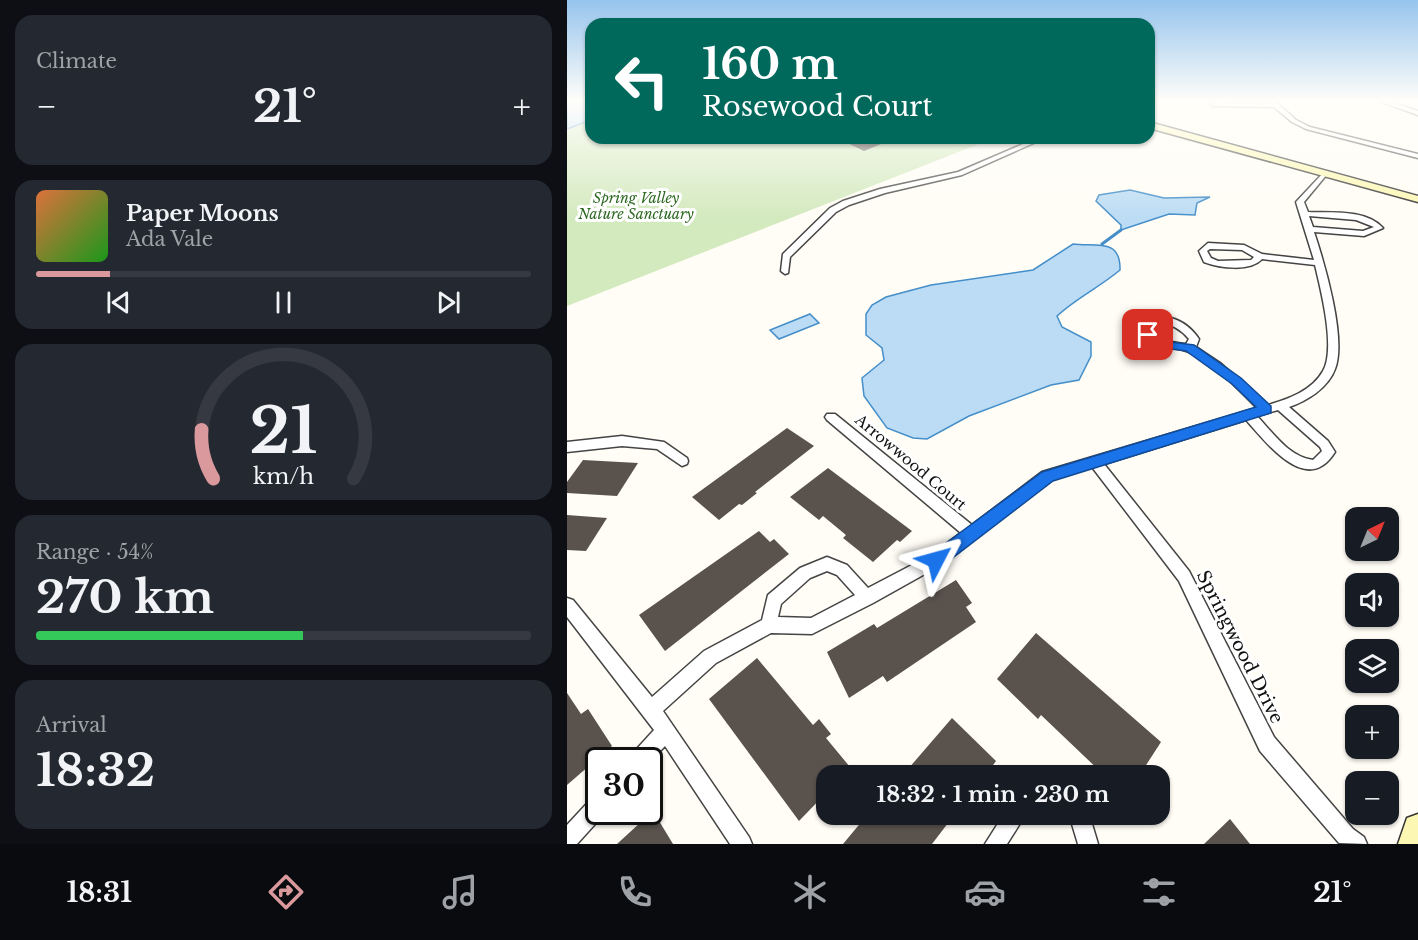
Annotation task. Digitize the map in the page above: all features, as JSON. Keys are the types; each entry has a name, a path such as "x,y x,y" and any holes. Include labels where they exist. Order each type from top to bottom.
{"main road":[{"path":"1205,140 1418,199"},
{"path":"1233,140 1418,190"},
{"path":"1413,844 1418,829"}],"street":[{"path":"1357,140 1418,156"},
{"path":"785,271 786,256 833,210 846,203 883,191 960,174 1028,144"},
{"path":"651,710 710,657 769,625 812,626 936,560 970,532 1047,476 1297,400 1316,386 1331,368 1334,348 1311,229 1300,202 1325,173"},
{"path":"1305,214 1362,218 1371,221 1379,228 1364,234 1311,229"},
{"path":"1260,256 1253,263 1217,264 1207,260 1203,251 1208,246 1244,248 1260,256 1319,264"},
{"path":"1190,348 1236,381 1266,409"},
{"path":"1249,415 1293,459 1307,465 1316,465 1329,452 1324,444 1280,405"},
{"name":"Arrowwood Court","path":"831,417 970,532"},
{"path":"567,447 622,441 660,445 682,460"},
{"name":"Springwood Drive","path":"1095,462 1183,576 1267,744 1345,836 1357,844"},
{"path":"769,625 774,600 805,573 827,564 841,570 867,598"},
{"path":"567,605 651,710 742,844"},
{"path":"652,747 665,732"},
{"path":"567,840 585,820"},
{"path":"995,844 1008,825"},
{"path":"1082,825 1088,844"}],"green space":[{"name":"Spring Valley Nature Sanctuary","path":"567,140 585,140 585,144 979,144 567,306"}],"water":[{"path":"1130,190 1164,198 1210,197 1197,203 1195,215 1169,214 1121,230 1121,225 1096,201 1099,195"},
{"path":"1073,244 1111,248 1116,252 1120,270 1057,316 1062,327 1091,342 1091,356 1079,380 1051,385 969,416 927,439 913,438 887,428 864,396 862,378 884,360 882,348 866,335 866,314 872,305 886,297 931,285 1033,270"},
{"path":"810,314 819,323 779,339 770,330"}],"building":[{"path":"849,144 881,144 864,151"},
{"path":"787,428 814,446 755,492 757,493 742,505 739,504 719,520 692,497"},
{"path":"583,460 638,463 617,496 567,493 567,482"},
{"path":"828,468 912,531 900,542 897,540 873,562 843,538 846,535 823,516 819,520 790,497"},
{"path":"567,515 607,518 586,551 567,550"},
{"path":"759,531 770,542 774,539 789,554 665,651 639,615"},
{"path":"956,580 972,603 966,607 976,622 887,682 883,676 849,698 827,652 874,624 877,628"},
{"path":"1036,633 1161,742 1146,765 1093,765 1041,715 1038,719 997,679"},
{"path":"757,658 813,725 819,719 831,734 826,738 848,765 816,765 816,803 799,821 709,699"},
{"path":"567,693 581,714 588,709 612,746 585,747 585,769 567,785"},
{"path":"952,718 996,761 993,765 911,765"},
{"path":"1230,819 1250,844 1204,844"},
{"path":"638,825 661,825 673,844 617,844"},
{"path":"859,825 947,825 932,844 843,844"}],"waterway":[{"path":"1102,244 1121,230"}],"route":[{"path":"936,560 975,528 1047,476 1199,432 1266,409 1236,381 1190,348 1168,345 1148,335"}]}
